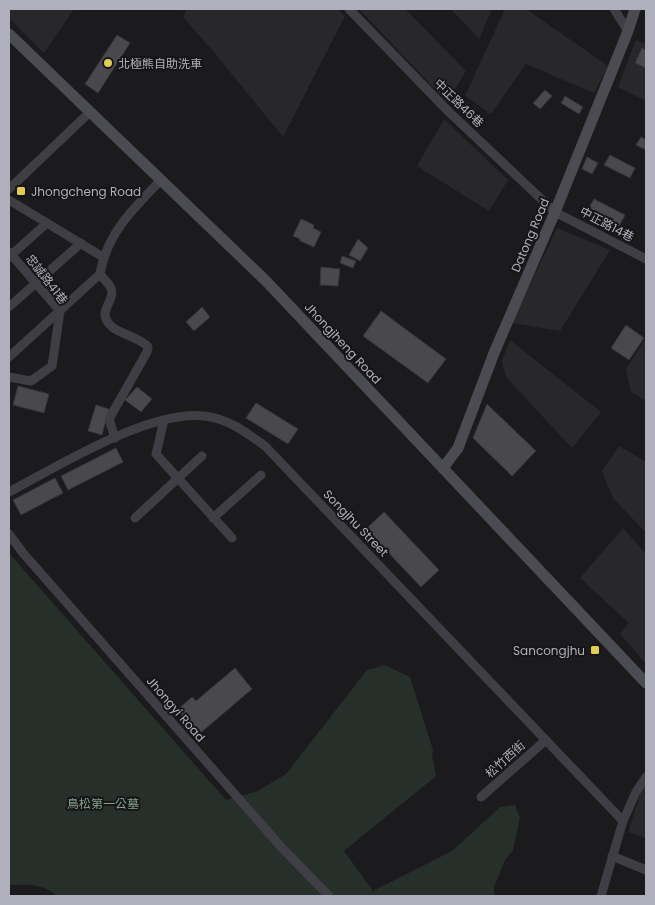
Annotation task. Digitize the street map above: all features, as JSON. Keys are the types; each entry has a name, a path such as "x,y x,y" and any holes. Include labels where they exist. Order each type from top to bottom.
{"main road":[{"name":"Datong Road","path":"443,468 458,448 494,353 555,212 628,31 635,9"},
{"name":"Jhongjheng Road","path":"9,34 266,281 646,683"}],"street":[{"name":"中正路46巷","path":"349,9 449,112 555,212"},
{"path":"614,9 628,31"},
{"path":"9,189 90,112"},
{"path":"9,357 100,274 103,258 119,226 161,180"},
{"path":"9,200 103,258"},
{"name":"中正路14巷","path":"555,212 646,259"},
{"path":"10,254 47,223"},
{"path":"9,308 81,243"},
{"name":"忠誠路41巷","path":"9,377 31,380 52,366 60,311 37,282 10,254"},
{"path":"100,274 111,287 112,296 105,314 106,319 112,327 143,341 148,347 147,352 109,419 115,438"},
{"name":"Songjhu Street","path":"9,492 87,451 115,438 164,420 183,416 206,416 236,425 265,446 623,821"},
{"path":"164,420 156,454 232,538"},
{"path":"135,518 202,456"},
{"path":"213,518 261,475"},
{"name":"Jhongyi Road","path":"9,534 23,553 283,849 329,896"},
{"name":"松竹西街","path":"481,798 546,740"},
{"path":"601,896 623,821 636,792 646,777"},
{"path":"612,856 646,870"}],"shaded area":[{"path":"9,9 74,9 44,53 9,18"},
{"path":"187,9 338,9 345,16 283,137 183,17"},
{"path":"359,9 405,9 466,71 447,102"},
{"path":"451,9 492,9 479,39"},
{"path":"505,9 526,9 608,66 594,93 526,64 491,114 465,96"},
{"path":"636,40 646,45 646,101 618,87"},
{"path":"444,119 508,180 489,211 417,166"},
{"path":"557,228 610,250 560,331 512,323"},
{"path":"646,338 646,401 631,392 626,369"},
{"path":"510,340 601,412 572,448 506,377 502,361"},
{"path":"619,446 646,462 646,533 613,498 602,471"},
{"path":"623,528 646,554 646,664 620,634 629,623 580,578"},
{"path":"646,785 646,838 628,832 641,792"}],"green space":[{"name":"鳥松第一公墓","path":"9,553 226,800 258,791 286,774 367,670 385,665 410,677 433,750 432,755 436,776 344,851 373,891 452,851 500,807 515,805 520,818 513,850 505,860 494,887 494,896 57,896 40,887 9,885"}],"building":[{"name":"北極熊自助洗車","path":"117,35 130,43 98,93 85,84"},
{"path":"642,48 646,50 646,68 635,63"},
{"path":"545,90 552,96 540,109 533,103"},
{"path":"565,96 583,107 579,114 561,103"},
{"path":"641,137 646,140 646,150 636,145"},
{"path":"610,155 635,168 630,178 604,165"},
{"path":"587,157 598,163 592,174 582,169"},
{"path":"594,199 625,215 618,228 608,223 610,219 589,208"},
{"path":"301,219 314,225 313,228 321,232 314,247 293,236"},
{"path":"358,239 368,248 360,261 349,255"},
{"path":"342,256 356,261 353,268 340,263"},
{"path":"321,267 340,269 338,286 320,285"},
{"path":"202,307 210,317 194,331 186,322"},
{"path":"381,311 446,359 428,383 363,336"},
{"path":"626,325 644,338 629,360 611,348"},
{"path":"18,386 49,394 44,413 13,405"},
{"path":"137,387 152,399 141,412 125,400"},
{"path":"256,403 298,429 288,444 246,418"},
{"path":"487,404 536,451 512,476 473,438"},
{"path":"96,405 109,409 102,435 88,431"},
{"path":"116,448 123,462 68,490 61,476"},
{"path":"55,478 63,493 21,515 13,500"},
{"path":"384,512 439,570 421,587 366,529"},
{"path":"235,668 252,689 198,735 177,710 192,697 196,701"}],"place":[{"name":"北極熊自助洗車","path":"108,63"},
{"name":"Jhongcheng Road","path":"21,191"},
{"name":"Sancongjhu","path":"595,650"}]}
